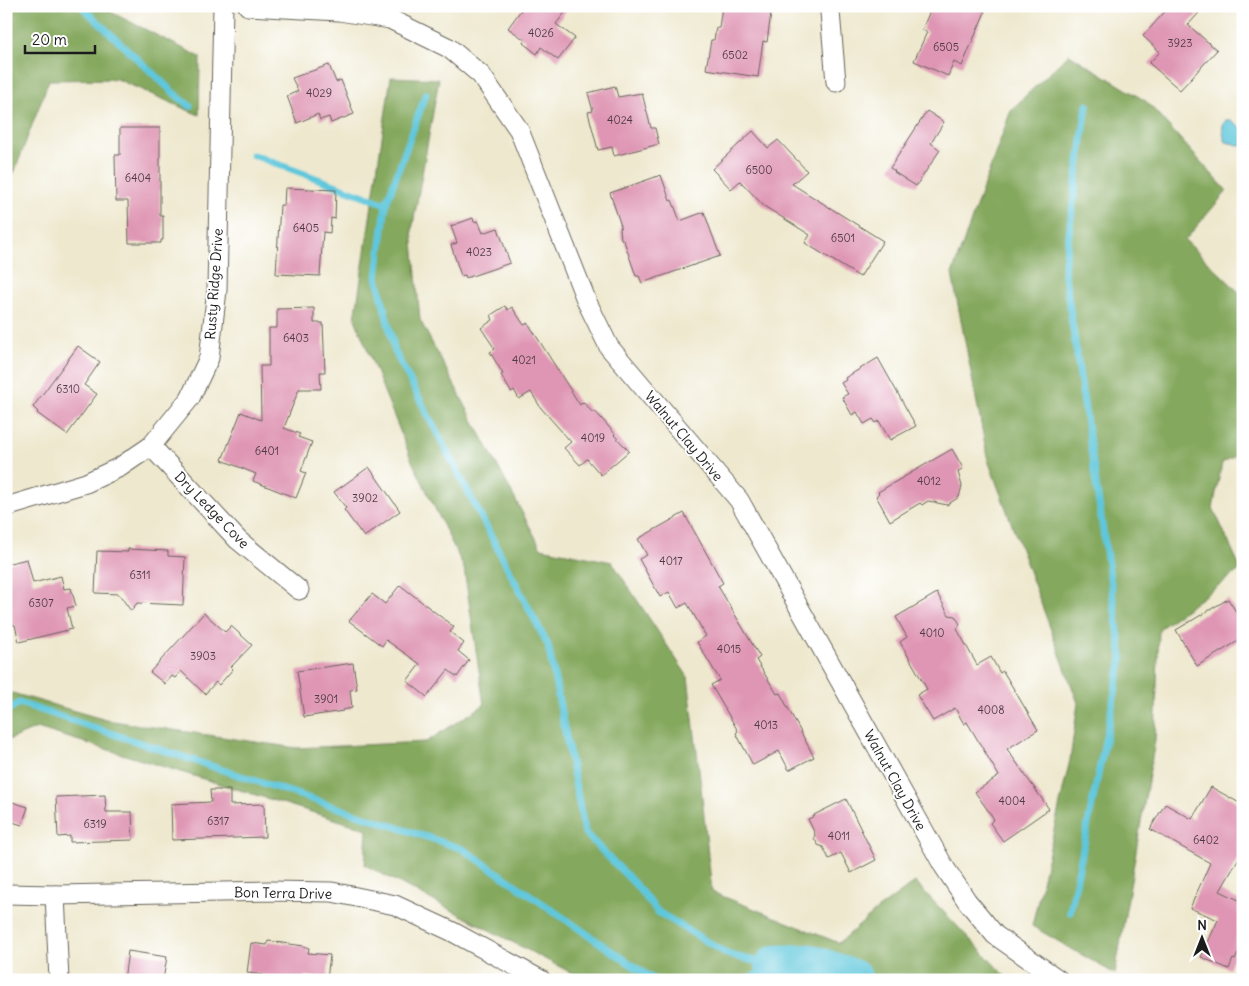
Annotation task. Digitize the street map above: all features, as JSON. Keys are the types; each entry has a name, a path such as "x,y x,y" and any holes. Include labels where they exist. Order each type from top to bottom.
{"street":[{"name":"Rusty Ridge Drive","path":"6,507 86,483 120,467 151,446 190,398 209,358 217,290 223,6"},
{"name":"Walnut Clay Drive","path":"248,6 339,10 390,19 448,48 481,75 519,130 587,302 609,347 739,500 943,865 967,901 996,934 1059,980"},
{"path":"830,6 836,82"},
{"name":"Dry Ledge Cove","path":"151,446 238,540 299,590"},
{"name":"Bon Terra Drive","path":"6,894 332,892 395,905 450,931 541,980"},
{"path":"55,895 59,980"}],"green space":[{"path":"6,6 99,6 200,57 199,115 117,79 49,80 14,173 6,169"},
{"path":"1069,54 1147,102 1227,191 1185,240 1243,296 1243,451 1222,463 1213,508 1241,569 1159,629 1155,740 1115,974 1032,926 1070,760 1078,703 988,460 952,274 1011,110"},
{"path":"391,77 439,79 412,230 420,320 541,548 612,562 688,677 712,892 839,943 877,910 915,882 1009,980 585,980 365,865 367,829 37,728 6,741 6,696 12,693 106,720 296,748 426,742 484,705 464,568 412,461 355,319"}],"water":[{"path":"1226,120 1231,120 1243,129 1243,146 1226,142 1223,128"}],"building":[{"path":"524,6 570,6 556,24 575,38 558,60 541,47 537,54 523,43 525,40 508,28"},
{"path":"722,6 772,6 767,42 763,41 758,77 706,69 711,40 714,40 716,28 719,28"},
{"path":"932,6 972,6 985,12 962,66 954,62 948,76 914,61 927,32 922,30"},
{"path":"1170,6 1205,6 1188,25 1217,50 1180,90 1149,63 1160,52 1143,36"},
{"path":"329,65 336,82 341,80 354,114 331,123 329,117 320,120 318,114 297,123 287,96 298,91 292,78"},
{"path":"615,86 618,97 642,93 651,128 655,128 659,144 614,156 612,147 598,150 588,112 593,111 588,93"},
{"path":"927,111 944,122 931,143 940,150 916,186 890,168"},
{"path":"120,128 160,128 160,216 163,216 163,240 161,240 161,243 129,243 128,201 116,201 115,155 120,155"},
{"path":"753,131 768,148 778,140 807,171 792,184 883,241 860,277 805,243 810,235 764,206 740,181 731,189 712,169"},
{"path":"661,175 670,201 672,200 680,221 704,212 720,256 642,283 639,276 636,276 624,241 621,239 621,226 610,193"},
{"path":"285,188 336,190 335,219 331,218 330,233 323,232 320,276 276,274 280,205 284,205"},
{"path":"473,218 474,222 478,221 483,233 498,228 510,263 466,278 465,275 461,276 451,245 457,243 451,226"},
{"path":"505,306 508,310 512,307 524,325 528,323 580,405 583,402 593,413 595,411 629,451 601,475 587,459 580,465 564,448 571,442 541,408 531,392 519,399 514,390 511,392 501,375 503,374 490,352 495,349 481,328 493,320 491,315"},
{"path":"314,308 314,323 323,323 325,372 320,372 321,389 299,389 284,428 300,434 298,437 312,442 301,471 306,473 296,498 253,481 256,474 222,460 241,412 261,420 260,366 269,366 269,328 277,328 277,309"},
{"path":"78,346 100,362 84,385 97,394 67,435 37,413 33,407"},
{"path":"878,358 916,426 890,440 879,421 876,423 873,419 864,424 857,412 852,415 842,397 848,394 841,383 846,380 845,378"},
{"path":"952,449 963,468 958,472 962,486 959,497 947,505 928,501 922,505 920,503 890,521 876,496 878,492"},
{"path":"369,467 400,511 364,537 344,510 346,508 334,492"},
{"path":"684,513 723,583 718,586 760,657 756,660 777,694 780,693 814,757 789,770 779,751 753,765 736,733 738,731 711,685 720,680 697,642 706,636 687,603 678,608 669,592 660,597 639,559 647,555 638,539"},
{"path":"128,549 168,551 168,556 185,557 183,605 137,603 131,611 119,594 95,593 97,551 128,552"},
{"path":"27,559 33,583 61,576 64,589 71,588 76,606 67,608 72,629 19,642 6,597 6,564"},
{"path":"400,585 454,627 450,632 464,643 458,651 469,660 457,677 448,670 427,697 407,681 420,664 386,640 382,646 349,621 372,594 385,604"},
{"path":"937,593 949,615 955,616 960,624 957,629 977,665 991,657 1000,673 1003,671 1038,730 1007,749 1049,809 1003,841 990,823 994,819 975,792 999,776 967,722 964,724 955,708 933,721 917,695 927,689 900,642 907,637 896,617"},
{"path":"1228,599 1243,623 1243,638 1197,666 1176,630"},
{"path":"204,613 225,632 231,626 252,645 231,667 233,669 219,685 216,682 205,694 181,671 175,678 172,676 165,684 150,672"},
{"path":"353,663 357,689 350,690 352,708 304,717 297,671"},
{"path":"1211,787 1243,805 1243,851 1220,891 1243,902 1243,943 1229,969 1201,957 1218,920 1190,908 1210,863 1150,829 1165,804 1192,819"},
{"path":"210,790 230,790 230,805 264,804 265,837 172,840 171,804 211,802"},
{"path":"105,795 106,812 132,812 133,840 70,842 70,836 58,837 56,797"},
{"path":"846,799 876,860 851,873 841,853 829,859 823,847 818,845 814,838 815,834 808,819"},
{"path":"6,800 28,807 22,825 6,820"},
{"path":"268,941 304,946 309,948 308,953 330,955 327,979 305,976 304,980 283,980 247,973 251,943 267,945"},
{"path":"128,951 167,957 163,980 124,980"}],"waterway":[{"path":"81,6 190,106"},
{"path":"386,204 426,94"},
{"path":"1070,912 1122,658 1064,269 1087,105"},
{"path":"253,155 386,204 377,277 395,352 548,645 585,833 633,882 658,912 729,955 776,966"},
{"path":"6,711 19,703 463,849 654,980"},
{"path":"776,966 810,965 852,980"},
{"path":"746,980 775,966"}]}
